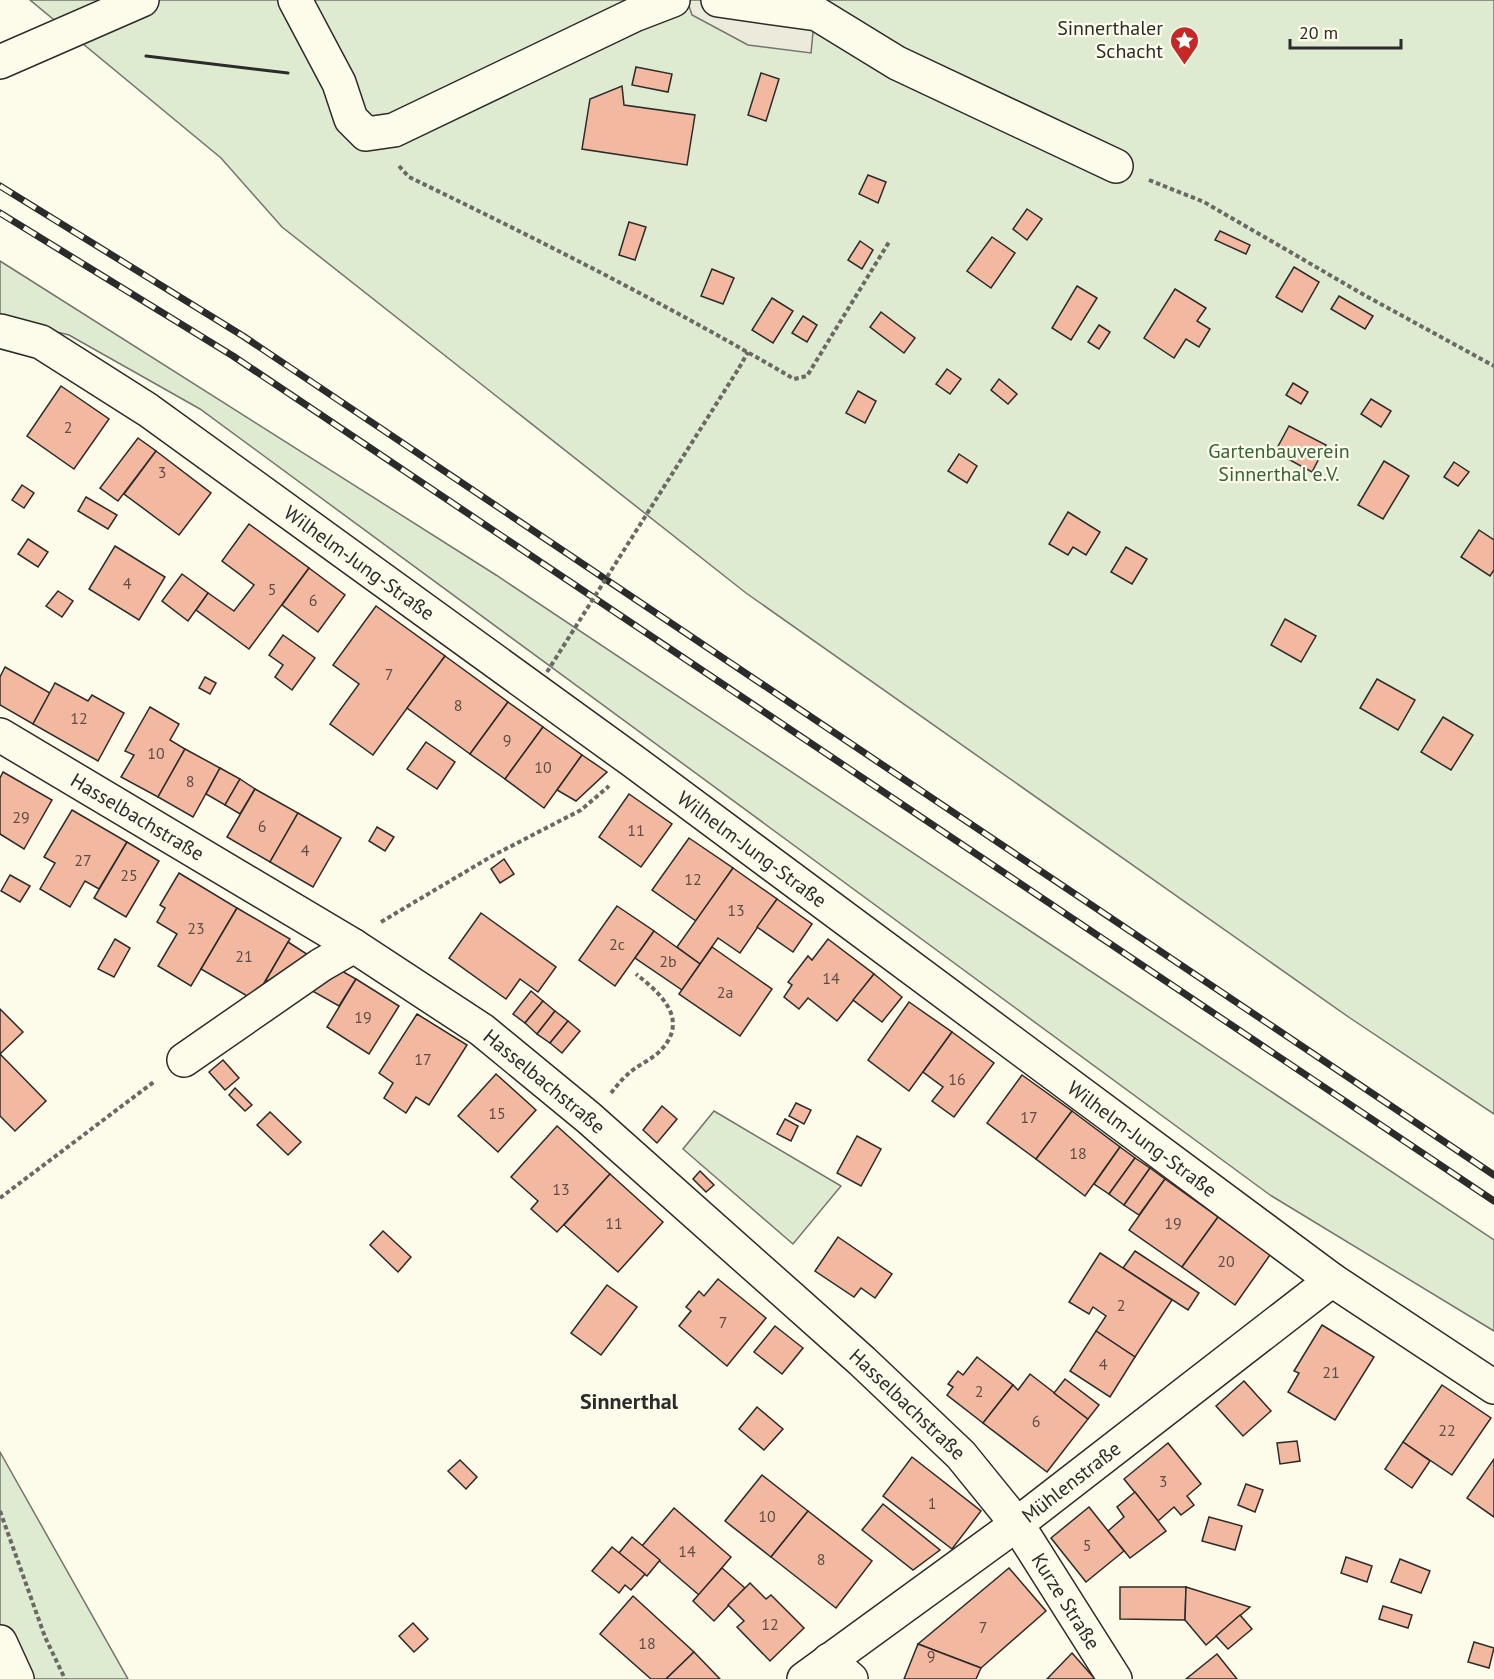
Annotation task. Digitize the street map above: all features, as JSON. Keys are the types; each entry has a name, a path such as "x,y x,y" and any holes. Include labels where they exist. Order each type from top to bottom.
{"main road":[{"path":"0,62 142,0"},
{"path":"295,0 339,82 351,119 366,134 394,130 634,15 673,0"},
{"path":"718,0 817,14 897,63 1116,166"},
{"name":"Wilhelm-Jung-Straße","path":"0,332 41,342 148,410 633,761 1332,1280 1494,1388"},
{"name":"Hasselbachstraße","path":"0,735 354,946 482,1030 589,1118 862,1362 961,1455 1017,1524"},
{"path":"184,1060 321,965 354,946"},
{"name":"Mühlenstraße","path":"804,1679 840,1669 1017,1524 1332,1280"},
{"name":"Kurze Straße","path":"1017,1524 1115,1679"},
{"path":"0,1642 17,1679"}],"path":[{"path":"366,134 409,177 494,218 748,352 794,379 807,376 889,242"},
{"path":"1116,166 1204,202 1366,296 1494,366"},
{"path":"547,672 748,352"},
{"path":"354,946 376,925 409,904 492,856 581,810 604,791 633,761"},
{"path":"589,1118 627,1074 661,1050 672,1034 671,1010 661,993 636,974"},
{"path":"0,1198 184,1060"},
{"path":"0,1511 45,1637 65,1679"}],"green space":[{"name":"Gartenbauverein Sinnerthal e.V.","path":"30,0 1494,0 1494,1114 1350,1018 746,593 282,227 221,158"},
{"path":"0,261 496,575 1494,1240 1494,1331 1270,1195 200,409 69,335 0,318"},
{"path":"714,1111 841,1186 793,1244 683,1149"},
{"path":"0,1452 128,1679 0,1679"}],"shaded area":[{"path":"687,0 816,0 811,53 748,45 692,15"}],"building":[{"path":"636,67 672,74 668,92 632,85"},
{"path":"761,73 779,79 766,121 748,115"},
{"path":"622,86 624,105 695,115 687,165 582,149 590,99"},
{"path":"868,175 886,182 878,203 859,194"},
{"path":"1027,209 1042,219 1027,240 1013,229"},
{"path":"629,222 646,227 635,260 619,255"},
{"path":"1220,231 1250,245 1246,254 1215,240"},
{"path":"992,237 1015,253 991,288 967,271"},
{"path":"860,241 873,250 862,269 848,260"},
{"path":"1294,267 1319,282 1302,312 1276,297"},
{"path":"712,269 734,278 723,304 701,296"},
{"path":"1077,286 1097,298 1071,340 1052,328"},
{"path":"1175,289 1206,308 1197,321 1210,329 1199,347 1186,339 1174,358 1144,338"},
{"path":"1339,296 1373,316 1365,329 1331,309"},
{"path":"772,298 793,311 773,343 752,330"},
{"path":"881,312 915,338 904,353 870,327"},
{"path":"803,316 817,325 807,342 792,333"},
{"path":"1099,325 1110,332 1099,349 1088,342"},
{"path":"947,369 961,379 950,394 936,384"},
{"path":"999,379 1017,394 1008,404 991,390"},
{"path":"1293,383 1308,392 1301,404 1286,395"},
{"path":"61,386 109,419 74,469 27,436"},
{"path":"858,391 876,401 865,423 846,413"},
{"path":"1371,399 1391,411 1381,427 1361,414"},
{"path":"1289,426 1326,445 1312,472 1275,452"},
{"path":"138,438 156,451 118,501 100,488"},
{"path":"156,451 211,493 179,535 124,494"},
{"path":"959,454 977,466 967,483 948,471"},
{"path":"1384,461 1409,476 1383,519 1358,505"},
{"path":"1454,462 1469,472 1458,486 1444,477"},
{"path":"22,485 34,493 24,508 12,500"},
{"path":"86,497 117,515 108,529 78,511"},
{"path":"1068,512 1100,532 1086,555 1073,547 1068,555 1049,544"},
{"path":"249,524 309,568 249,649 196,610 208,593 234,611 254,585 222,561"},
{"path":"1479,530 1494,540 1494,570 1490,576 1461,557"},
{"path":"28,539 48,552 38,567 18,554"},
{"path":"115,546 165,577 139,620 89,589"},
{"path":"1126,547 1147,559 1132,584 1111,572"},
{"path":"309,568 345,595 318,632 282,605"},
{"path":"182,574 208,593 188,621 162,601"},
{"path":"58,591 73,601 62,617 46,606"},
{"path":"376,606 445,656 373,755 330,724 359,684 333,665"},
{"path":"1285,619 1316,636 1301,662 1271,645"},
{"path":"283,635 315,658 292,690 275,677 283,665 269,655"},
{"path":"445,656 508,702 470,754 407,708"},
{"path":"5,667 50,693 33,724 0,705 0,677"},
{"path":"205,677 216,683 210,694 199,688"},
{"path":"1377,679 1415,700 1398,730 1360,708"},
{"path":"55,683 88,701 92,695 124,713 98,761 33,724"},
{"path":"508,702 543,727 505,779 470,754"},
{"path":"150,707 179,724 170,740 185,749 158,797 121,777 134,755 125,751"},
{"path":"1443,717 1473,735 1451,770 1421,752"},
{"path":"543,727 582,755 544,808 505,779"},
{"path":"426,742 455,762 437,789 407,769"},
{"path":"185,749 220,768 193,817 158,797"},
{"path":"582,755 607,772 576,801 557,790"},
{"path":"220,768 240,779 225,805 206,794"},
{"path":"3,772 52,800 24,849 0,834 0,778"},
{"path":"240,779 255,789 240,814 225,805"},
{"path":"255,789 298,813 270,862 227,837"},
{"path":"629,794 672,824 641,867 599,837"},
{"path":"72,810 127,842 99,889 85,881 70,907 40,889 55,863 44,857"},
{"path":"298,813 341,838 313,887 270,862"},
{"path":"377,827 394,837 385,851 369,841"},
{"path":"689,838 733,868 696,921 652,890"},
{"path":"127,842 159,861 126,917 94,898"},
{"path":"504,859 514,874 500,883 491,869"},
{"path":"733,868 777,899 740,953 718,938 700,964 677,947"},
{"path":"179,873 237,908 191,986 158,966 177,934 157,922 165,908 160,905"},
{"path":"10,875 30,886 20,902 1,891"},
{"path":"777,899 812,924 793,952 757,927"},
{"path":"617,906 654,931 615,986 579,960"},
{"path":"237,908 290,939 254,1000 201,969"},
{"path":"481,913 556,967 538,992 520,979 506,999 449,958"},
{"path":"654,931 700,964 682,990 635,958"},
{"path":"115,939 130,948 114,977 98,969"},
{"path":"828,939 874,974 837,1021 808,998 799,1009 784,997 792,985 788,982 808,956 812,960"},
{"path":"288,942 313,958 276,986 266,980"},
{"path":"712,947 772,989 740,1036 679,994"},
{"path":"333,966 356,979 339,1006 307,988"},
{"path":"874,974 902,997 882,1022 853,1000"},
{"path":"356,979 399,1006 369,1054 327,1027"},
{"path":"531,991 543,1001 525,1023 513,1014"},
{"path":"543,1001 555,1011 537,1034 525,1023"},
{"path":"909,1002 952,1032 909,1091 868,1060"},
{"path":"0,1009 23,1032 0,1054"},
{"path":"555,1011 568,1021 550,1043 537,1034"},
{"path":"417,1014 467,1045 429,1105 416,1097 406,1113 384,1098 393,1083 379,1073"},
{"path":"568,1021 580,1031 562,1053 550,1043"},
{"path":"952,1032 994,1063 954,1117 932,1101 943,1087 923,1072"},
{"path":"0,1054 46,1101 15,1131 0,1116"},
{"path":"223,1060 239,1078 225,1090 209,1072"},
{"path":"496,1074 536,1110 498,1152 458,1116"},
{"path":"1022,1075 1072,1111 1036,1159 987,1123"},
{"path":"235,1088 252,1105 245,1111 229,1095"},
{"path":"796,1103 811,1110 804,1124 789,1116"},
{"path":"662,1106 677,1119 657,1143 643,1130"},
{"path":"1072,1111 1120,1147 1085,1196 1036,1159"},
{"path":"270,1112 301,1142 288,1155 257,1125"},
{"path":"785,1119 798,1126 791,1141 777,1134"},
{"path":"557,1126 610,1174 557,1232 531,1209 538,1201 511,1177"},
{"path":"857,1136 881,1149 861,1186 837,1173"},
{"path":"1120,1147 1135,1158 1109,1194 1094,1184"},
{"path":"1135,1158 1150,1168 1124,1205 1109,1194"},
{"path":"1150,1168 1165,1179 1139,1215 1124,1205"},
{"path":"700,1171 714,1185 706,1192 693,1179"},
{"path":"610,1174 663,1222 618,1272 564,1225"},
{"path":"1165,1179 1218,1217 1182,1267 1129,1230"},
{"path":"1218,1217 1270,1255 1235,1305 1182,1267"},
{"path":"383,1231 411,1257 398,1272 370,1245"},
{"path":"838,1237 892,1274 875,1298 861,1288 854,1297 815,1271"},
{"path":"1135,1251 1199,1293 1188,1310 1123,1268"},
{"path":"1100,1253 1172,1300 1135,1357 1096,1331 1106,1316 1093,1307 1089,1314 1069,1302"},
{"path":"718,1279 766,1318 727,1366 679,1326 691,1311 686,1307 699,1291 704,1296"},
{"path":"607,1285 637,1307 601,1355 571,1333"},
{"path":"1322,1325 1374,1357 1335,1420 1288,1392 1299,1373 1294,1371"},
{"path":"775,1326 803,1348 782,1374 754,1352"},
{"path":"1096,1331 1135,1357 1110,1397 1070,1371"},
{"path":"977,1357 1013,1385 983,1423 947,1395 953,1387 948,1384 958,1371 963,1375"},
{"path":"1030,1374 1088,1419 1047,1472 983,1423 1013,1385 1018,1390"},
{"path":"1065,1379 1099,1405 1088,1419 1054,1393"},
{"path":"1244,1381 1271,1411 1243,1436 1216,1406"},
{"path":"1442,1385 1491,1418 1452,1475 1403,1442"},
{"path":"757,1407 783,1429 764,1450 739,1429"},
{"path":"1297,1441 1300,1461 1280,1464 1277,1443"},
{"path":"1403,1442 1430,1461 1412,1488 1385,1469"},
{"path":"1168,1443 1201,1484 1187,1496 1194,1505 1181,1515 1174,1507 1158,1521 1124,1479"},
{"path":"912,1457 981,1511 952,1549 883,1496"},
{"path":"1494,1459 1494,1517 1467,1498"},
{"path":"460,1460 477,1477 466,1489 448,1471"},
{"path":"762,1475 808,1511 771,1557 725,1521"},
{"path":"1246,1484 1263,1490 1255,1512 1238,1505"},
{"path":"1135,1492 1166,1531 1130,1558 1108,1531 1124,1517 1117,1507"},
{"path":"883,1504 940,1550 913,1570 862,1530"},
{"path":"1089,1507 1124,1551 1086,1582 1051,1538"},
{"path":"674,1508 731,1557 699,1595 642,1546"},
{"path":"808,1511 872,1561 836,1608 771,1557"},
{"path":"1209,1517 1242,1526 1235,1550 1202,1541"},
{"path":"632,1537 660,1560 647,1576 619,1553"},
{"path":"612,1547 645,1574 631,1590 625,1585 619,1593 592,1571"},
{"path":"1346,1557 1372,1566 1367,1582 1341,1573"},
{"path":"1400,1559 1430,1571 1421,1593 1391,1582"},
{"path":"722,1568 745,1588 714,1621 693,1601"},
{"path":"1009,1568 1046,1611 981,1668 918,1644"},
{"path":"750,1583 766,1599 771,1595 804,1628 770,1661 737,1627 744,1621 728,1605"},
{"path":"1120,1587 1186,1587 1185,1620 1120,1619"},
{"path":"1186,1587 1250,1607 1206,1645 1185,1620"},
{"path":"633,1596 694,1652 666,1679 651,1679 600,1634"},
{"path":"1383,1606 1412,1615 1408,1628 1379,1619"},
{"path":"1240,1615 1252,1629 1228,1649 1216,1636"},
{"path":"413,1623 428,1639 414,1652 399,1636"},
{"path":"1474,1642 1494,1648 1489,1668 1468,1662"},
{"path":"918,1644 981,1668 976,1679 904,1679"},
{"path":"694,1652 720,1679 666,1679"},
{"path":"1072,1653 1095,1679 1047,1679"},
{"path":"1217,1654 1237,1679 1186,1679"}],"railway":[{"path":"0,186 243,336 1494,1175"},
{"path":"0,213 233,356 1494,1201"}],"wall":[{"path":"146,56 288,73"}],"place":[{"name":"Sinnerthaler Schacht","path":"1184,66"}],"district":[{"name":"Sinnerthal","path":"629,1401"}]}
